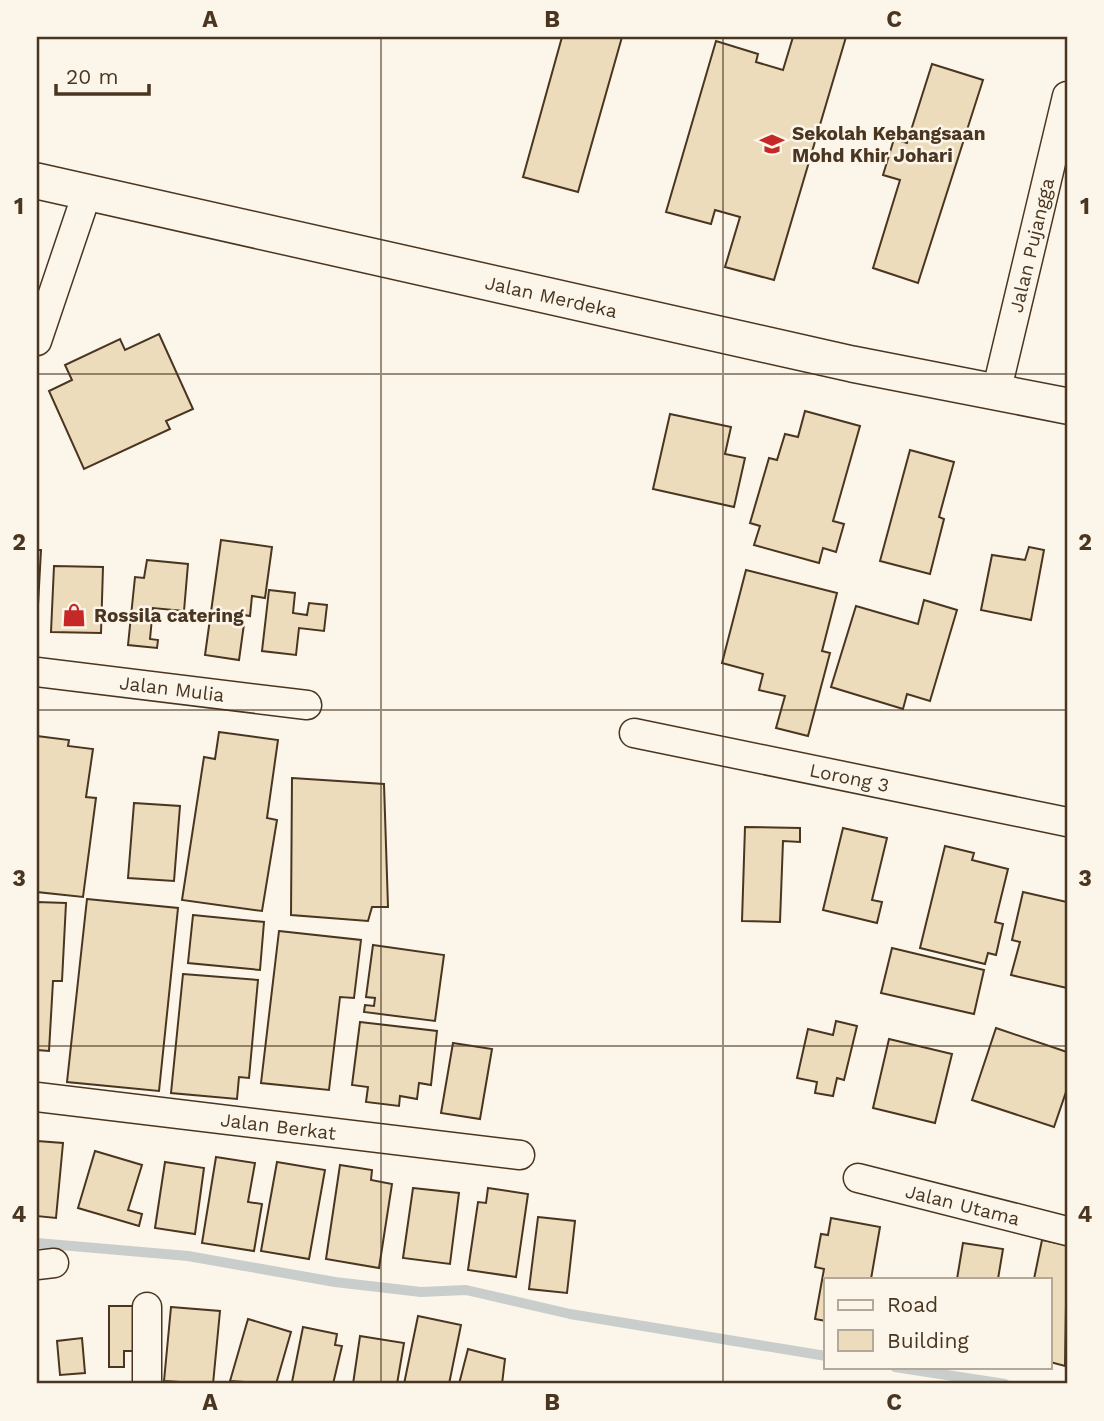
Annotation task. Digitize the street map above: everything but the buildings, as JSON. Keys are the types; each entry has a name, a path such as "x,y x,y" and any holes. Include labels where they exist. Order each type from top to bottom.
{"street":[{"name":"Jalan Pujangga","path":"996,393 1067,96"},
{"name":"Jalan Merdeka","path":"37,181 852,364 1067,406"},
{"path":"37,341 87,193"},
{"name":"Jalan Mulia","path":"37,672 307,705"},
{"name":"Lorong 3","path":"634,733 1067,822"},
{"name":"Jalan Berkat","path":"37,1097 520,1155"},
{"name":"Jalan Utama","path":"858,1178 1067,1231"},
{"path":"146,1384 147,1307"}],"waterway":[{"path":"37,1243 188,1256 335,1282 421,1292 466,1290 570,1314 824,1356"},
{"path":"901,1368 1005,1384"}],"place":[{"name":"Sekolah Kebangsaan Mohd Khir Johari","path":"772,144"},
{"name":"Rossila catering","path":"74,615"}]}
